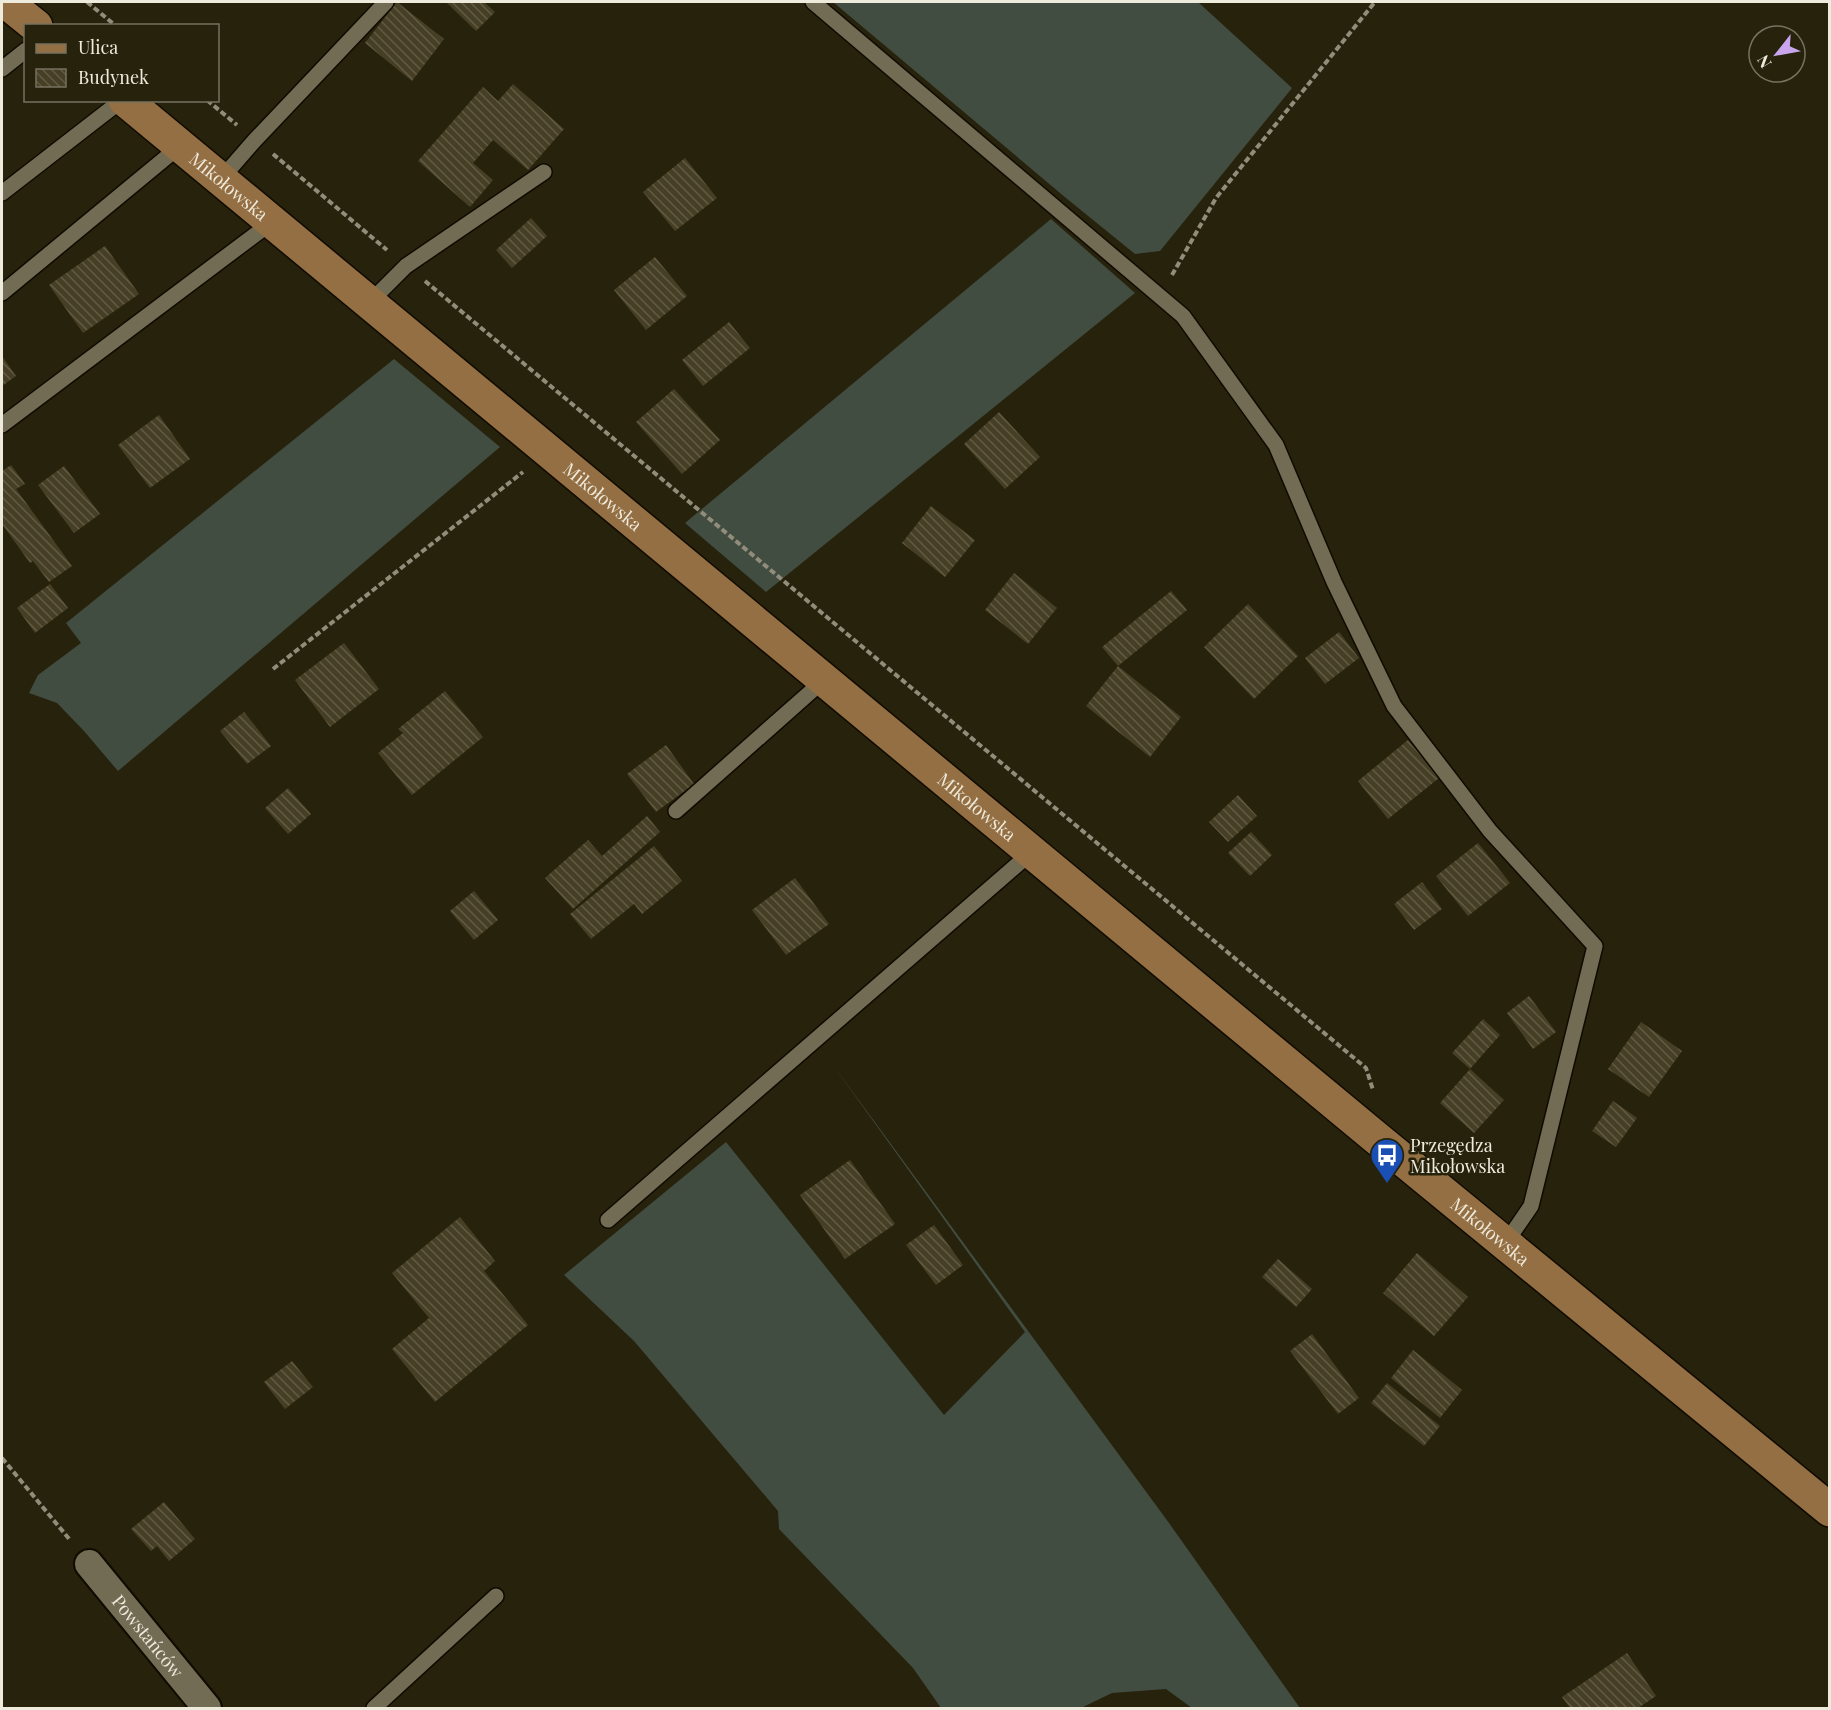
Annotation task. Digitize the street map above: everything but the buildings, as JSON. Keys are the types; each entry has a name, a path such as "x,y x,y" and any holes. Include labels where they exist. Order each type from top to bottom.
{"main road":[{"path":"6,2 34,24"},
{"name":"Mikołowska","path":"126,102 1033,851 1374,1136 1830,1510"}],"street":[{"name":"Powstańców","path":"89,1564 207,1708"}],"lane":[{"path":"221,179 386,2"},
{"path":"813,2 1183,316 1276,446 1334,582 1394,706 1490,831 1595,945 1531,1206 1505,1244"},
{"path":"2,69 24,52"},
{"path":"2,193 121,102"},
{"path":"2,294 180,146"},
{"path":"370,302 406,266 544,172"},
{"path":"2,425 272,222"},
{"path":"676,811 824,680"},
{"path":"608,1220 1033,851"},
{"path":"374,1708 496,1596"}],"path":[{"path":"87,2 114,24"},
{"path":"1160,297 1216,198 1375,2"},
{"path":"209,102 1366,1068 1376,1103 1374,1136"},
{"path":"273,669 549,452"},
{"path":"2,1458 89,1564"}],"green space":[{"path":"833,2 1198,2 1292,88 1160,251 1135,254"},
{"path":"1051,219 1135,293 766,592 685,523"},
{"path":"394,359 500,447 118,771 57,703 29,693 38,675 81,643 66,623"},
{"path":"830,1061 1169,1523 1300,1708 1192,1708 1166,1689 1112,1693 1081,1708 941,1708 913,1668 779,1529 778,1511 634,1341 564,1275 726,1142 944,1415 1025,1332"}],"place":[{"name":"Przegędza Mikołowska","path":"1387,1184"}]}
